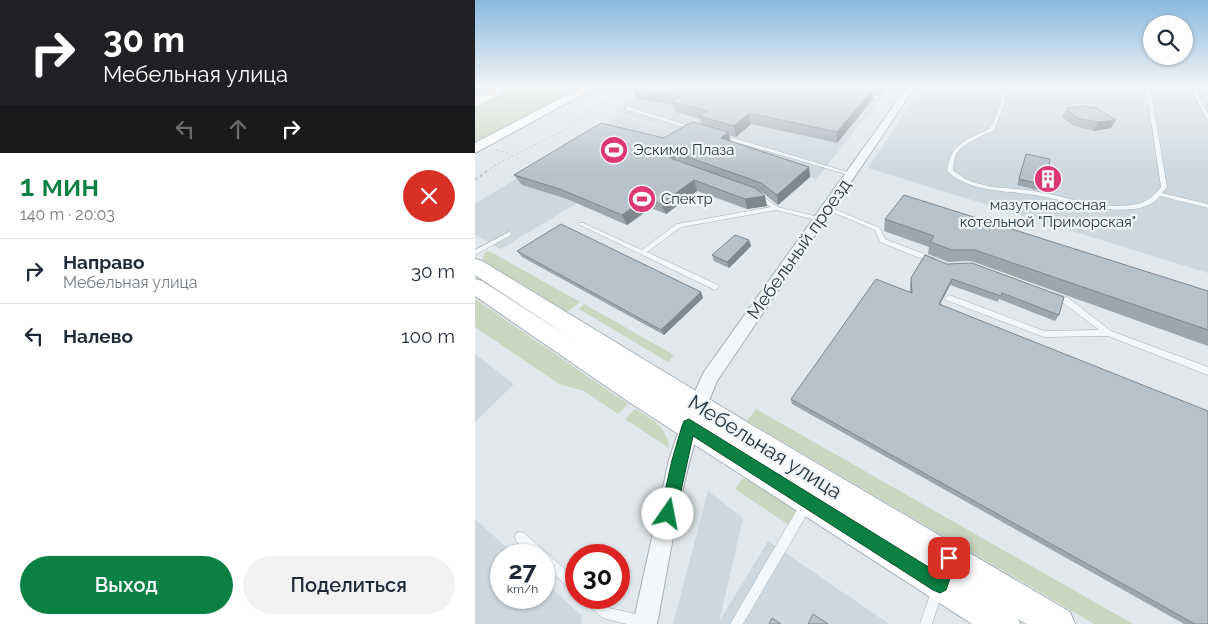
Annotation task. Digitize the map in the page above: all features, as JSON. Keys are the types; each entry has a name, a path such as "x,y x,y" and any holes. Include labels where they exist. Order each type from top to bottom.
{"street":[{"path":"475,149 536,116"},
{"name":"Мебельный проезд","path":"645,623 679,460 693,415 710,376 891,116"},
{"name":"Мебельная улица","path":"475,266 693,415"},
{"name":"Мебельная улица","path":"475,286 693,415 944,571 1057,624"},
{"name":"Мебельная улица","path":"944,571 1003,624"}],"lane":[{"path":"654,116 700,130"},
{"path":"998,116 994,125 986,133 960,146 951,157 951,171 958,178 987,188 1034,192 1098,206 1117,208 1134,207 1150,201 1161,194 1164,187 1153,116"},
{"path":"718,136 851,174"},
{"path":"750,192 760,196 776,208"},
{"path":"1161,194 1208,206"},
{"path":"642,253 679,225 776,208 823,214 878,229 882,240 939,263"},
{"path":"581,224 715,287"},
{"path":"475,253 509,234"},
{"path":"1045,292 1064,299 1107,334 1208,371"},
{"path":"949,298 1043,334 1107,334"},
{"path":"736,624 814,491"},
{"path":"520,537 528,544"},
{"path":"555,568 565,577"},
{"path":"926,624 944,571"},
{"path":"601,609 606,613 645,623"}],"path":[{"path":"475,180 511,156 570,127 582,116"},
{"path":"502,151 511,156"}],"shaded area":[{"path":"618,116 688,136 501,249 475,235 475,204"},
{"path":"629,116 867,116 816,179"},
{"path":"903,116 1208,116 1208,273 868,168"},
{"path":"475,354 514,384 475,422"},
{"path":"708,491 743,518 719,622 768,541 889,624 673,624"},
{"path":"475,519 503,544 490,544 490,609 555,609 555,591 565,600 565,609 574,609 582,616 581,624 475,624"}],"green space":[{"path":"475,116 524,116 475,143"},
{"path":"489,251 580,302 567,312 482,260 485,253"},
{"path":"475,299 628,404 618,414 584,391 559,384 475,327"},
{"path":"584,304 674,355 668,362 579,309"},
{"path":"635,409 658,424 668,440 669,448 625,419"},
{"path":"756,409 1133,624 1094,624 747,421"},
{"path":"745,476 795,507 798,518 792,527 735,489"}],"building":[{"path":"699,116 745,116 734,126"},
{"path":"763,116 850,116 837,132"},
{"path":"1075,116 1110,116 1116,120 1098,122"},
{"path":"692,122 728,132 721,138 809,167 777,195 761,183 671,151 668,155 670,158 755,188 765,196 745,199 694,180 661,204 646,198 622,215 560,189 514,175 601,123 664,138"},
{"path":"1026,154 1050,159 1047,176 1041,175 1040,184 1019,179"},
{"path":"904,195 1208,291 1208,330 975,250 952,250 930,242 934,236 885,219"},
{"path":"561,224 701,292 661,330 517,251"},
{"path":"735,235 749,240 727,262 712,255"},
{"path":"925,255 947,264 972,263 1064,297 1059,315 1002,293 1001,296 952,279 939,304 1208,411 1208,624 1195,624 791,399 876,279 912,293 911,278"},
{"path":"813,614 828,624 808,624"},
{"path":"772,618 781,624 769,624"}],"place":[{"name":"Эскимо Плаза","path":"614,150"},
{"name":"мазутонасосная котельной \"Приморская\"","path":"1048,179"},
{"name":"Спектр","path":"642,199"}],"route":[{"path":"668,514 679,460 689,426 940,584 949,558"}]}
